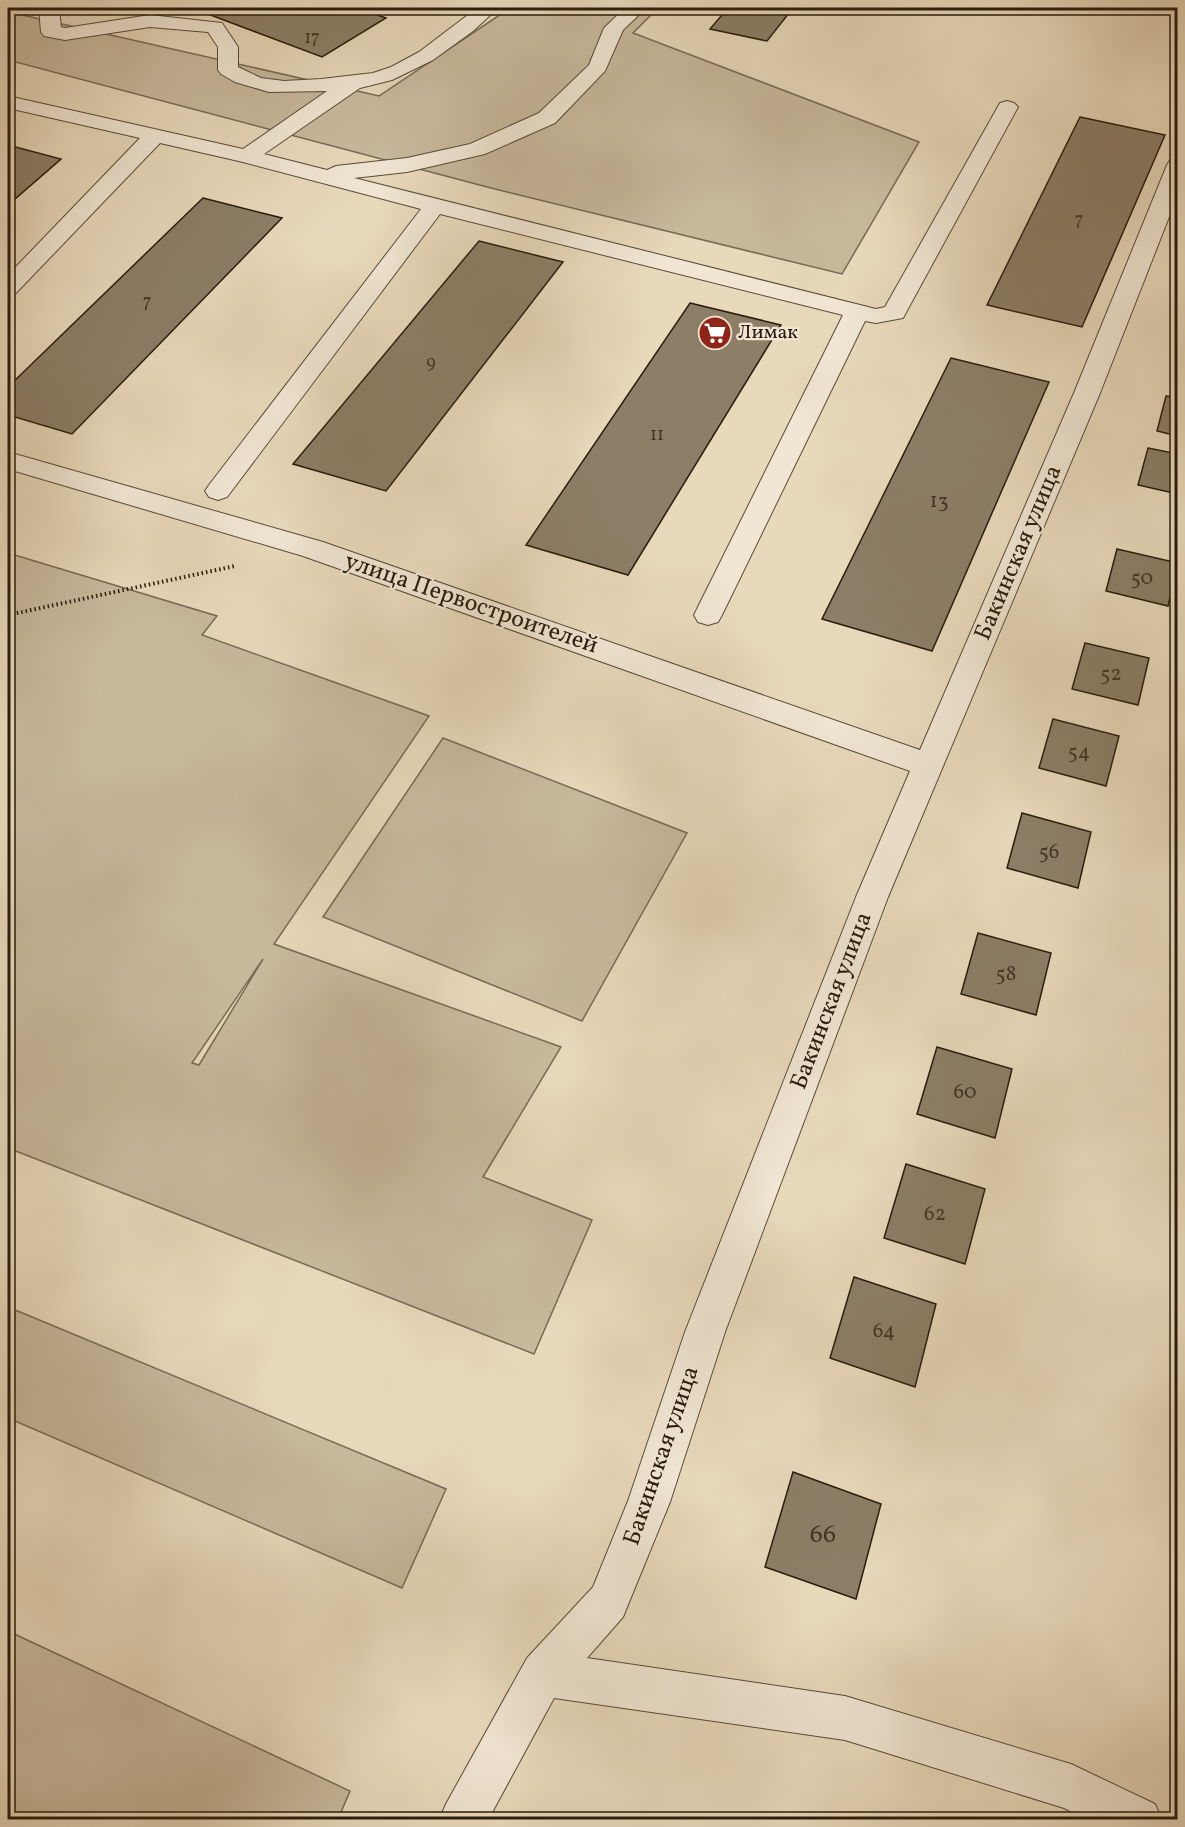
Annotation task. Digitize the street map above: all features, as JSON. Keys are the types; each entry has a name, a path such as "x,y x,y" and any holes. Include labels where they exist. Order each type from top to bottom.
{"street":[{"path":"49,8 51,32 65,34 150,21 215,27 228,46 228,70 257,84 283,87 357,81 385,76 410,64 466,27 489,8"},
{"path":"316,174 407,165 477,149 547,118 598,67 614,28 636,8"},
{"path":"247,156 357,81"},
{"path":"8,102 247,156 435,206 876,316 894,313 1007,107"},
{"path":"8,288 154,136"},
{"name":"Бакинская улица","path":"462,1820 543,1674 608,1602 649,1502 717,1299 872,897 1087,393 1178,165"},
{"path":"218,491 435,206"},
{"path":"708,615 857,312"},
{"name":"улица Первостроителей","path":"8,460 313,549 929,765"},
{"path":"543,1674 845,1718 1071,1787 1138,1820"}],"path":[{"path":"8,615 313,549"}],"shaded area":[{"path":"510,8 658,8 633,33 919,142 842,274 491,188 8,60 8,16 18,14 379,96"},
{"path":"8,553 217,616 202,635 429,716 274,944 561,1047 483,1177 592,1220 534,1354 8,1148","holes":["263,959 199,1065 192,1063"]},
{"path":"443,738 687,833 582,1021 323,917"},
{"path":"8,1307 446,1489 402,1588 8,1418"},
{"path":"8,1631 350,1791 338,1819 8,1819"}],"building":[{"path":"88,8 116,8 104,14"},
{"path":"192,8 357,8 386,18 322,57"},
{"path":"728,8 793,8 767,41 710,29"},
{"path":"1080,117 1165,135 1082,327 987,305"},
{"path":"8,145 61,159 8,205"},
{"path":"203,198 282,218 72,434 8,415 8,387"},
{"path":"479,241 563,262 386,491 293,464"},
{"path":"690,303 781,325 628,575 526,545"},
{"path":"951,358 1049,382 932,651 822,619"},
{"path":"1166,396 1178,398 1178,436 1157,431"},
{"path":"1148,448 1178,454 1178,494 1138,485"},
{"path":"1117,549 1178,563 1168,606 1106,591"},
{"path":"1085,643 1149,658 1138,705 1072,689"},
{"path":"1053,719 1119,736 1106,786 1039,768"},
{"path":"1022,813 1091,832 1078,888 1007,868"},
{"path":"978,933 1051,953 1036,1015 961,994"},
{"path":"937,1047 1012,1069 995,1138 917,1114"},
{"path":"906,1164 985,1189 965,1264 884,1238"},
{"path":"854,1277 936,1304 915,1387 830,1358"},
{"path":"793,1472 881,1504 856,1599 765,1567"}],"place":[{"name":"Лимак","path":"715,333"}]}
